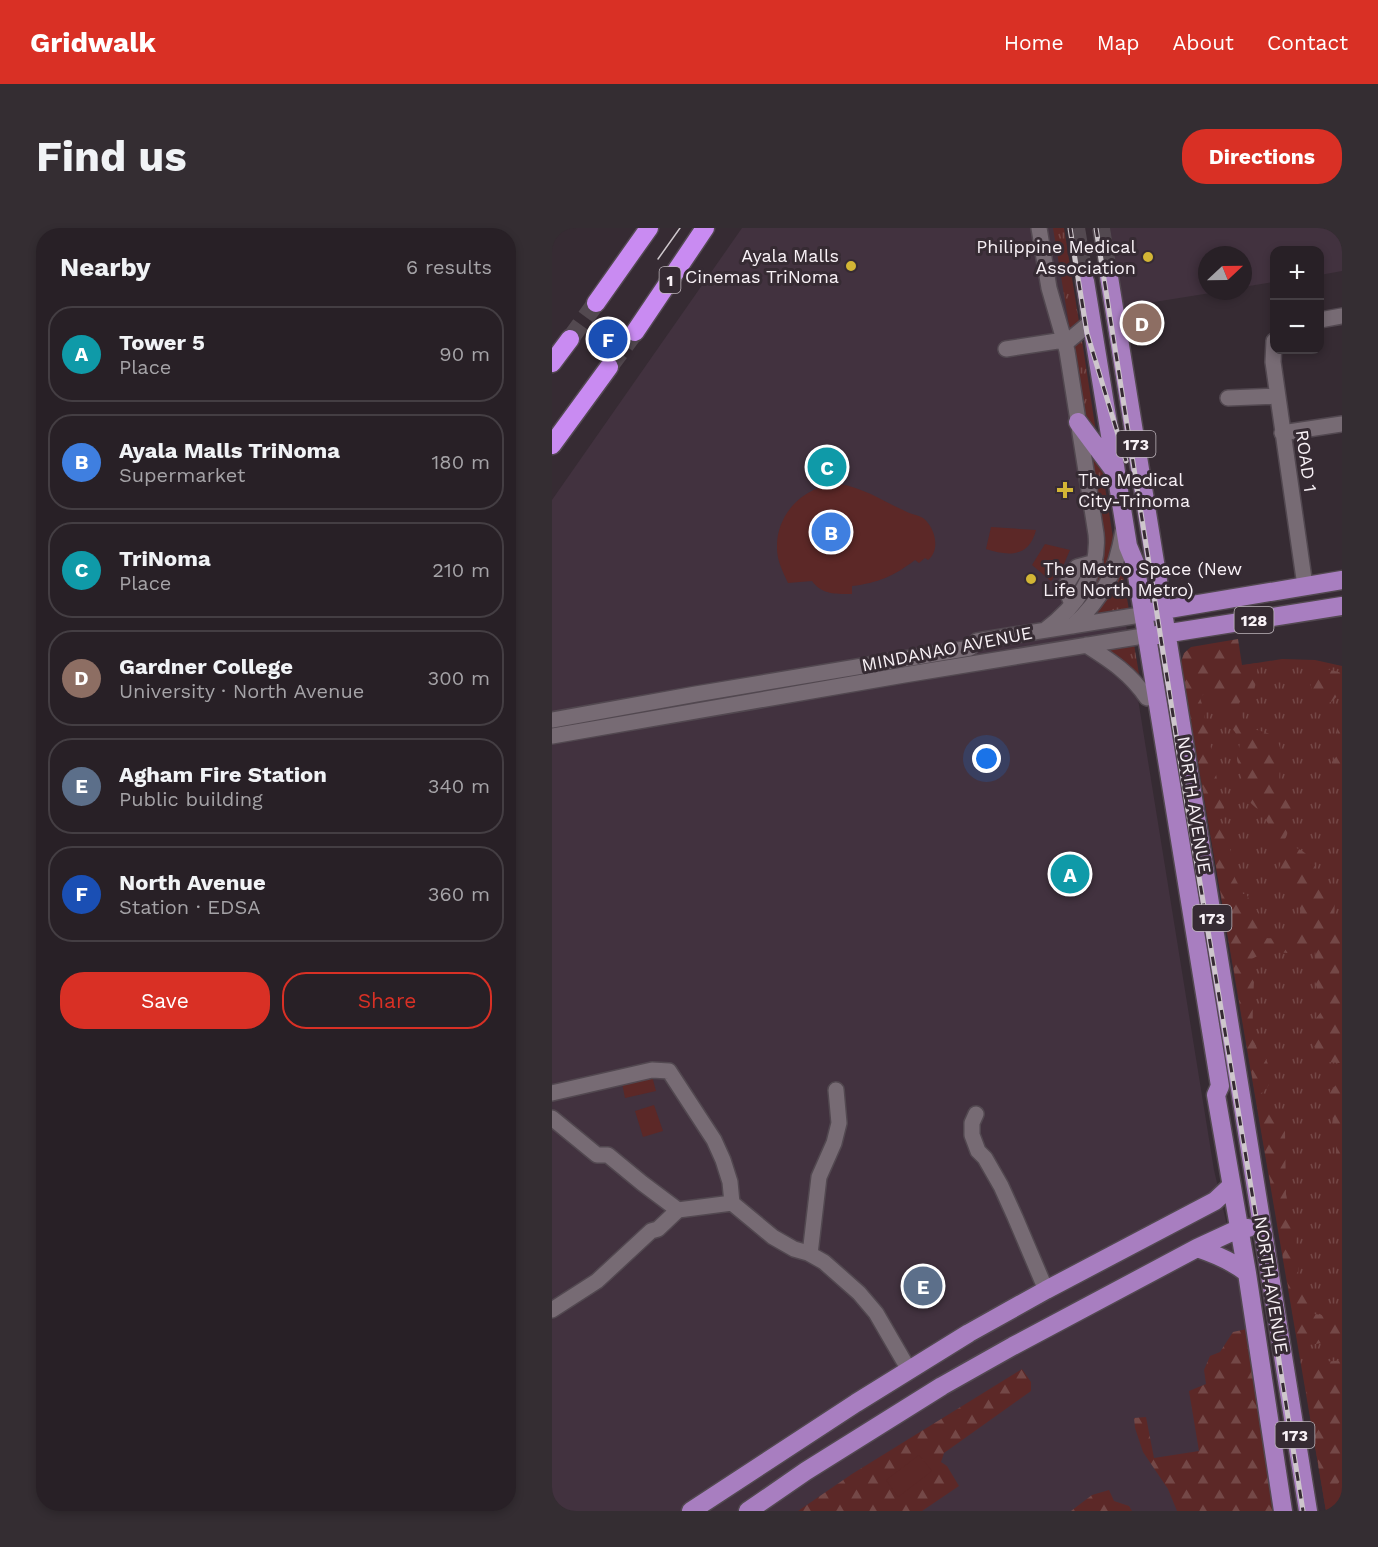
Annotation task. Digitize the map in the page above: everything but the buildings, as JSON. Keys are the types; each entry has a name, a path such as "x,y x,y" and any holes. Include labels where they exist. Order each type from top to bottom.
{"highway":[{"path":"596,303 649,228"},
{"name":"1","path":"635,332 705,228"},
{"path":"552,363 570,339"},
{"path":"552,446 609,367"}],"main road":[{"name":"NORTH AVENUE","path":"1109,277 1308,1511"},
{"name":"NORTH AVENUE","path":"1085,280 1128,546 1135,562 1142,637 1171,814 1210,1088 1216,1095 1247,1273 1283,1511"},
{"path":"1078,422 1115,472"},
{"name":"MINDANAO AVENUE","path":"1139,615 1342,580"},
{"name":"MINDANAO AVENUE","path":"1142,637 1342,606"},
{"name":"NORTH AVENUE","path":"1142,637 1147,698 1163,766"},
{"name":"NORTH AVENUE","path":"1186,921 1198,952 1220,1086 1216,1095"},
{"path":"1186,921 1198,952"},
{"path":"691,1511 909,1371 1046,1290 1215,1201 1231,1186"},
{"path":"1187,1216 1258,1202"},
{"path":"748,1511 806,1471 942,1386 1197,1248 1238,1229 1262,1227"},
{"path":"1197,1248 1226,1259 1247,1273"},
{"path":"974,1332 990,1360"}],"street":[{"path":"1039,228 1049,288 1065,343 1097,546 1095,562 1088,582 1072,604 1045,630"},
{"path":"1324,319 1342,316"},
{"path":"1006,349 1065,343 1091,322"},
{"name":"ROAD 1","path":"1274,354 1277,396 1305,586"},
{"path":"1228,398 1277,396"},
{"path":"1282,433 1342,423"},
{"path":"1073,626 1107,585 1119,556 1125,526"},
{"name":"MINDANAO AVENUE","path":"552,720 970,648 976,641 1139,615"},
{"path":"1113,619 1116,640"},
{"name":"MINDANAO AVENUE","path":"552,736 1142,637"},
{"path":"1086,645 1117,665 1137,684 1147,698"},
{"path":"678,1210 608,1155 597,1155 554,1120 555,1091 652,1070 669,1071 714,1140 730,1182 732,1203 773,1237 824,1262 860,1293 876,1313 909,1371"},
{"path":"810,1254 819,1177 834,1143 839,1123 836,1090"},
{"path":"976,1114 972,1123 972,1135 978,1151 985,1158 1001,1186 1046,1290"},
{"path":"552,1310 597,1281 651,1231 658,1229 678,1210 732,1203"}],"shaded area":[{"path":"742,228 1062,228 1214,1170 1251,1328 1278,1511 552,1511 552,500"},
{"name":"Philippine Medical Association","path":"1110,228 1342,228 1342,271 1324,274 1324,246 1270,246 1270,283 1252,286 1252,246 1198,246 1198,295 1123,307"}],"green space":[{"path":"1053,228 1064,228 1080,328 1071,337"},
{"path":"1081,334 1098,445 1085,426 1071,343"},
{"path":"1086,436 1100,455 1114,544 1106,572 1079,611 1078,608 1099,570 1103,551"},
{"path":"839,484 864,491 923,518 931,527 935,539 932,556 919,563 915,560 885,578 852,586 852,594 835,594 825,591 812,581 788,583 777,553 781,523 795,503 804,495"},
{"path":"991,527 1036,530 1033,539 1023,550 1017,553 1002,553 986,549"},
{"path":"1045,544 1070,550 1063,566 1051,581 1032,565"},
{"path":"1122,569 1129,610 1090,617 1115,583"},
{"path":"1238,639 1242,665 1257,663 1252,697 1242,699 1239,709 1248,725 1273,736 1280,746 1280,782 1296,805 1296,809 1285,839 1270,842 1270,828 1264,816 1247,798 1243,790 1242,772 1237,759 1239,741 1226,719 1225,708 1214,703 1206,694 1200,696 1210,733 1219,790 1224,803 1224,809 1218,817 1221,827 1225,828 1226,835 1234,842 1230,849 1233,861 1232,872 1243,894 1246,894 1259,914 1265,938 1279,938 1295,929 1300,916 1300,908 1293,892 1277,877 1283,850 1285,846 1290,846 1303,852 1315,866 1314,875 1318,881 1324,881 1335,895 1334,919 1340,940 1337,992 1342,1008 1342,1062 1339,1063 1324,1060 1312,1040 1314,1021 1321,1012 1316,982 1322,969 1316,960 1315,949 1306,945 1294,954 1271,952 1250,960 1254,979 1253,1023 1256,1046 1270,1069 1270,1083 1260,1094 1285,1132 1286,1194 1292,1223 1297,1233 1295,1250 1298,1280 1308,1297 1314,1314 1331,1316 1341,1323 1339,1331 1342,1334 1342,1340 1309,1345 1298,1344 1181,662 1184,653 1191,647"},
{"path":"1134,644 1140,680 1103,650"},
{"path":"1282,659 1315,660 1342,666 1342,1511 1326,1511 1183,675"},
{"path":"1316,666 1342,673 1342,695 1338,695 1331,702 1321,702 1314,695 1310,680"},
{"path":"1342,717 1342,797 1332,762 1340,752 1337,727"},
{"path":"652,1076 656,1091 625,1098 622,1083"},
{"path":"1342,1079 1342,1167 1336,1155 1337,1141 1332,1136 1333,1119 1328,1101 1330,1091"},
{"path":"654,1105 663,1131 643,1137 635,1111"},
{"path":"1251,1328 1278,1511 1177,1511 1168,1489 1143,1452 1134,1418 1146,1417 1154,1458 1199,1451 1189,1391 1206,1384 1204,1370 1210,1356 1220,1352 1233,1332"},
{"path":"1342,1360 1342,1477 1329,1496 1329,1508 1335,1507 1338,1511 1326,1511 1303,1373 1316,1364"},
{"path":"1022,1369 1031,1382 1031,1391 944,1453 941,1462 947,1466 959,1486 922,1511 798,1511 852,1474"},
{"path":"919,1455 932,1471 898,1497 886,1480"},
{"path":"1109,1490 1114,1501 1129,1506 1132,1511 1071,1511 1092,1495"}],"tunnel":[{"path":"1076,228 1085,281"},
{"path":"1101,228 1109,277"},
{"path":"570,339 596,303"},
{"path":"609,367 635,332"}],"tram line":[{"path":"658,259 680,228"}],"railway":[{"path":"1070,228 1087,333 1126,461"},
{"path":"1096,228 1191,829 1303,1511"}],"place":[{"name":"Philippine Medical Association","path":"1148,257"},
{"name":"Ayala Malls Cinemas TriNoma","path":"851,266"},
{"name":"Gardner College","path":"1142,323"},
{"name":"North Avenue","path":"608,339"},
{"name":"TriNoma","path":"827,467"},
{"name":"The Medical City-Trinoma","path":"1065,490"},
{"name":"Ayala Malls TriNoma","path":"831,532"},
{"name":"The Metro Space (New Life North Metro)","path":"1031,579"},
{"name":"Tower 5","path":"1070,874"},
{"name":"Agham Fire Station","path":"923,1286"}]}
